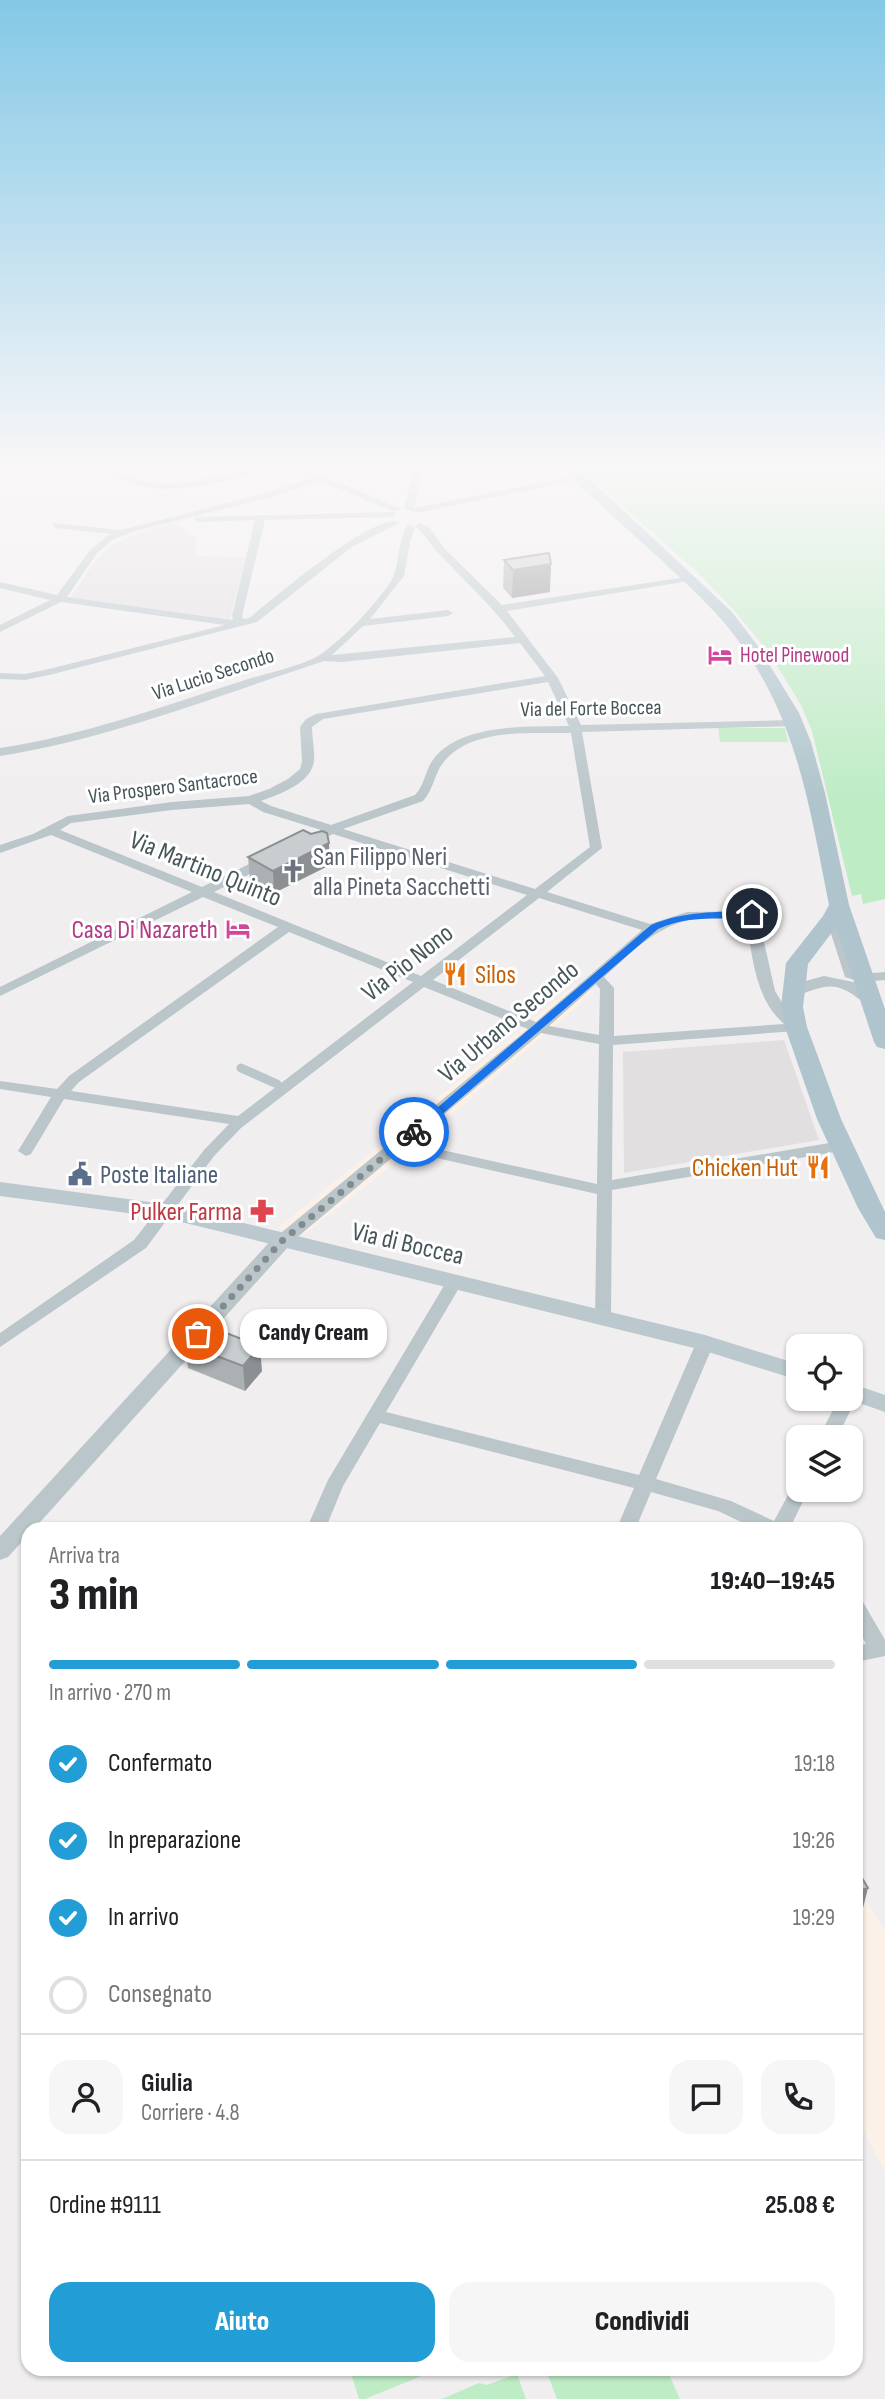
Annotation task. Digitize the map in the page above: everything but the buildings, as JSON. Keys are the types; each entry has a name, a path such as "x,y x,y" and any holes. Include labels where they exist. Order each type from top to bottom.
{"main road":[{"path":"690,580 726,615 750,646 795,723 816,793 836,911 874,977 871,1000 885,1042"},
{"path":"836,911 797,963 792,992 796,1027 841,1146 870,1208 885,1232"},
{"name":"Via di Boccea","path":"0,1189 165,1211 705,1343 786,1368"},
{"path":"863,1398 885,1404"}],"street":[{"path":"0,629 60,599 73,580"},
{"path":"240,624 237,616 246,580"},
{"path":"0,676 25,677 49,672 253,620 305,580"},
{"path":"323,658 360,623 396,580"},
{"name":"Via Pio Nono","path":"0,1341 134,1250 209,1153 241,1121 595,849 597,845 576,728 552,678 500,609 471,580"},
{"path":"500,609 683,580"},
{"path":"0,585 60,599 240,624"},
{"path":"360,623 448,613"},
{"name":"Via Lucio Secondo","path":"0,752 37,747 99,731 323,658 342,659 524,639"},
{"name":"Via Prospero Santacroce","path":"0,849 71,820 172,806 251,800 279,789 302,773 308,761 305,730 308,723 316,717 552,678"},
{"name":"Via del Forte Boccea","path":"0,992 333,828 419,798 425,791 436,763 451,749 464,743 511,729 795,723"},
{"path":"251,800 267,808 652,929"},
{"name":"Via Martino Quinto","path":"50,830 538,1028 608,1041 796,1027"},
{"name":"Via Urbano Secondo","path":"282,1241 400,1145 652,929 688,915 752,914 768,989 786,1020 796,1027"},
{"path":"26,1151 60,1094 82,1073 288,926"},
{"path":"597,977 607,988 608,1041 603,1318"},
{"path":"792,992 815,983 839,981 853,986 871,1000"},
{"path":"241,1068 277,1084"},
{"path":"0,1085 241,1121"},
{"path":"400,1145 605,1188 841,1146"},
{"path":"26,1522 282,1241"},
{"path":"318,1522 334,1485 454,1283"},
{"path":"628,1522 705,1343"},
{"path":"377,1416 643,1483 715,1503 759,1522"},
{"path":"782,1522 793,1502"},
{"path":"0,1551 21,1528"},
{"path":"863,1619 882,1649 863,1653"}],"shaded area":[{"path":"82,580 240,580 230,619 70,598"},
{"path":"575,985 594,992 405,1155 305,1234 278,1228"},
{"path":"784,1040 819,1140 624,1173 623,1052"},
{"path":"863,1894 885,1931 885,2172 863,2130"}],"green space":[{"path":"705,580 885,580 885,899 863,904 861,894 852,896 812,731 801,705 770,654"},
{"path":"718,728 785,728 788,742 720,742"},
{"path":"352,2376 421,2376 365,2399 359,2399"},
{"path":"518,2376 526,2399 442,2399 479,2383 487,2385"},
{"path":"548,2376 670,2376 680,2399 557,2399"}],"way so far":[{"path":"198,1334 282,1241 414,1132"}],"place":[{"name":"Hotel Pinewood","path":"720,655"},
{"name":"San Filippo Neri alla Pineta Sacchetti","path":"293,871"},
{"name":"Casa Di Nazareth","path":"238,929"},
{"name":"Silos","path":"455,974"},
{"name":"Chicken Hut","path":"818,1167"},
{"name":"Poste Italiane","path":"80,1174"},
{"name":"Pulker Farma","path":"262,1211"},
{"name":"Candy Cream","path":"198,1334"}],"route":[{"path":"414,1132 654,927 683,916 752,914"}]}
